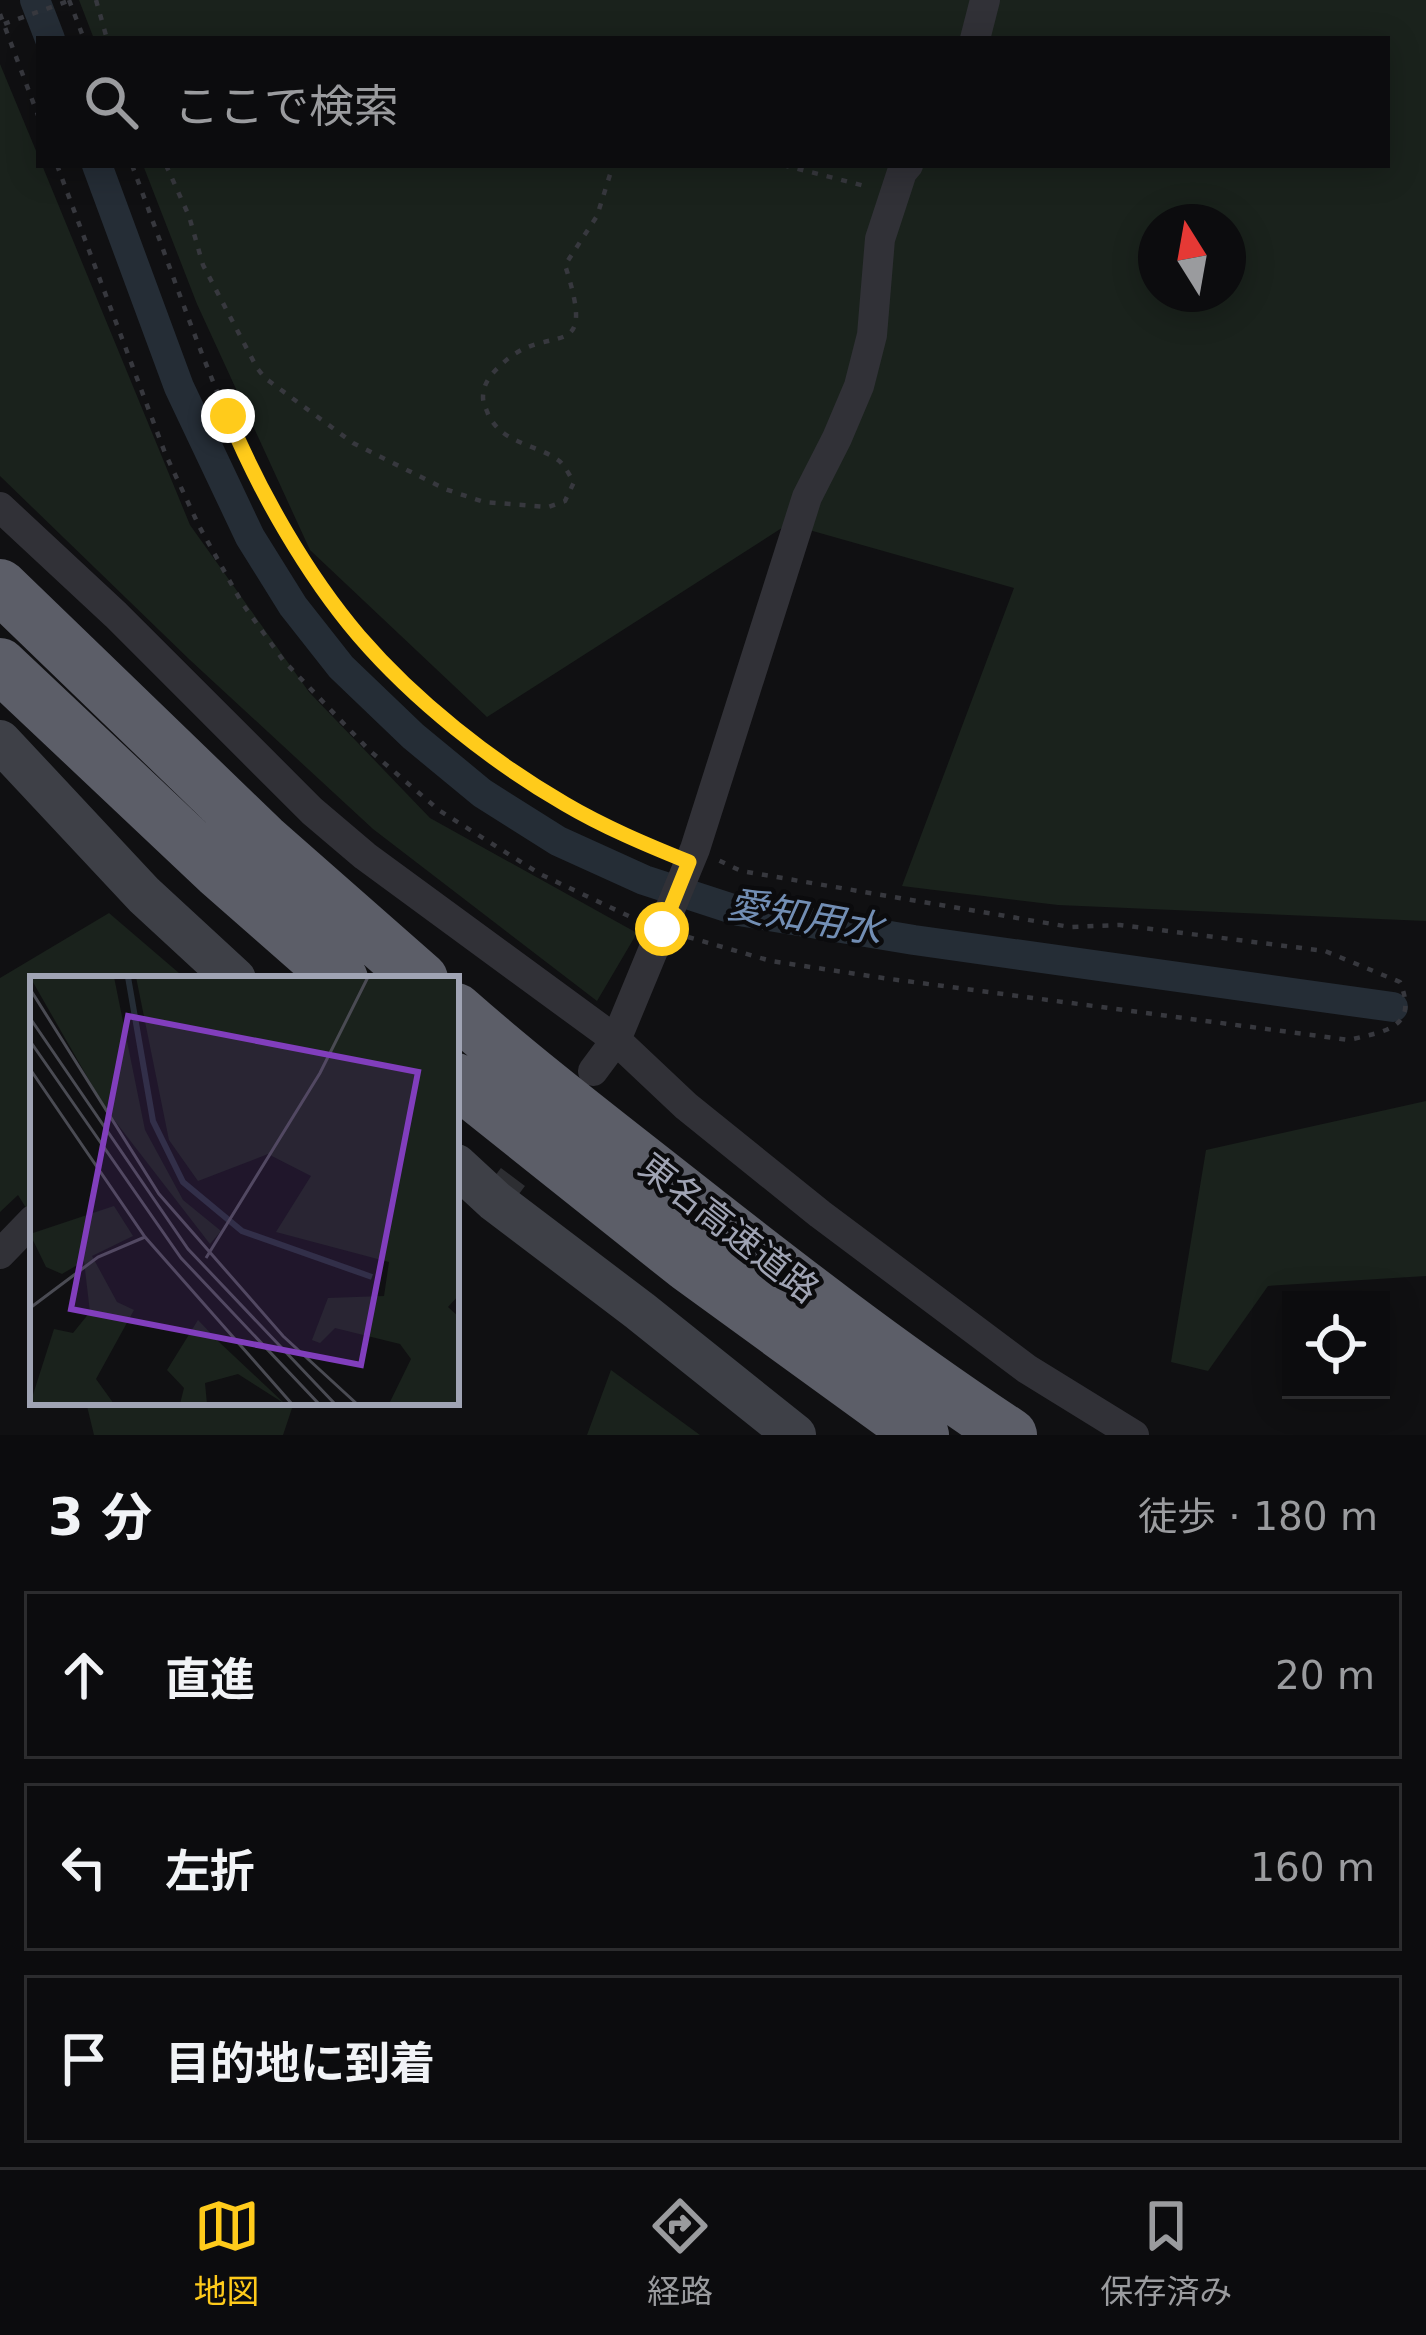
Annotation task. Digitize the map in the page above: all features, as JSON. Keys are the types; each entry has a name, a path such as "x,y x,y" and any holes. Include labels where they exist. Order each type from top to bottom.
{"highway":[{"path":"0,586 263,840 418,976"},
{"path":"0,664 218,871 338,976"},
{"name":"東名高速道路","path":"459,1013 728,1229 1010,1435"},
{"name":"東名高速道路","path":"459,1082 688,1265 922,1435"}],"street":[{"path":"976,36 985,0"},
{"path":"593,1071 616,1040 692,855 807,497 859,386 872,335 880,239 901,179"},
{"path":"0,507 312,811 365,856 616,1040 686,1106 820,1214 1027,1369 1134,1435"},
{"path":"0,741 144,895 233,976"},
{"path":"459,1168 495,1202 795,1435"},
{"path":"0,1254 30,1223"}],"path":[{"path":"4,25 70,0 83,36"},
{"path":"96,0 106,36"},
{"path":"0,14 36,110"},
{"path":"58,168 173,471 242,603 283,660 369,750 440,811 540,874 622,914 771,961 1349,1040 1394,1029 1402,1018 1406,994 1400,982 1325,951 1120,925 1070,927 741,872 641,842 565,804 488,753 430,707 359,636 273,511 240,446 133,168"},
{"path":"167,168 189,216 203,265 265,378 353,443 445,489 484,502 548,507 565,501 574,482 560,460 514,441 494,425 483,395 489,376 515,351 566,337 577,323 576,299 565,265 597,216 612,168"},
{"path":"808,168 901,179"}],"shaded area":[{"path":"79,0 1426,0 1426,921 1058,905 902,886 1014,588 788,524 487,717 310,550 197,304 144,168 1390,168 1390,36 93,36"},
{"path":"0,64 36,151 36,168 43,168 190,525 309,692 430,818 637,933 597,1001 373,829 0,476"},
{"path":"109,913 182,976 30,976 30,1214 18,1195 0,1212 0,978"},
{"path":"1426,1101 1426,1276 1268,1286 1208,1371 1171,1362 1206,1150"},
{"path":"611,1370 700,1435 587,1435"},
{"path":"87,1405 293,1405 283,1435 94,1435"}],"waterway":[{"name":"愛知用水","path":"35,0 49,36"},
{"name":"愛知用水","path":"98,168 179,387 250,537 293,606 341,667 482,793 558,841 644,880 739,911 1393,1007"}],"tunnel":[{"path":"495,1201 545,1134"}],"route":[{"path":"228,416 273,511 303,558 359,636 430,707 565,804 689,862 662,929"}]}
